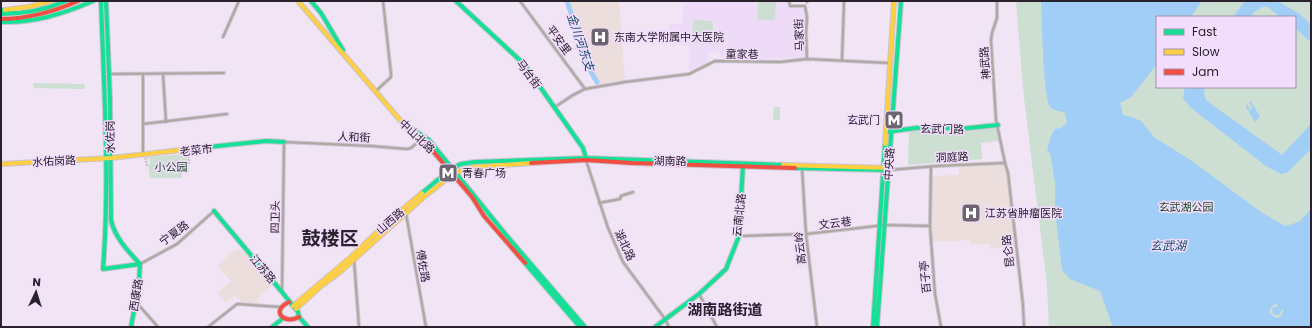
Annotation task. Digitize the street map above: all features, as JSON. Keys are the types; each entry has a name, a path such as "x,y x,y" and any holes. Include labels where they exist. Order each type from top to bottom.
{"main road":[{"path":"1,11 28,7 51,1"},
{"path":"1,11 22,13 40,10 66,1"},
{"path":"1,21 52,12 78,1"},
{"path":"1,21 17,23 31,22 93,1"},
{"name":"水佐岗","path":"101,1 104,90 109,158 103,269 140,264"},
{"name":"水佐岗","path":"106,1 109,74 110,220 112,228 127,250 140,264"},
{"name":"中山北路","path":"298,1 406,127 420,140 426,143 451,169"},
{"name":"中山北路","path":"310,1 321,13 342,49 407,126 429,140 472,197 484,216 580,327"},
{"name":"马台街","path":"456,1 524,64 583,148 586,159"},
{"name":"中央路","path":"873,327 894,1"},
{"name":"中央路","path":"877,327 901,1"},
{"name":"玄武门路","path":"886,132 916,128 972,129 998,125"},
{"name":"老菜市","path":"109,158 266,141 284,142"},
{"name":"水佑岗路","path":"1,164 109,158"},
{"name":"湖南路","path":"454,173 475,167 586,159"},
{"name":"湖南路","path":"451,169 461,164 475,162 586,159 632,163 743,164 883,169"},
{"name":"湖南路","path":"743,164 802,168 889,169"},
{"name":"云南北路","path":"655,327 699,294 726,269 739,236 743,164"},
{"name":"山西路","path":"295,308 451,169"},
{"name":"中山北路","path":"454,173 585,327"},
{"name":"山西路","path":"405,210 454,173"},
{"name":"江苏路","path":"214,211 282,292 288,302 295,308 299,317 308,327"},
{"name":"西康路","path":"131,327 139,283 140,264"},
{"path":"288,302 283,304 279,312 282,319 288,322 295,321"},
{"path":"294,327 295,321 299,317"},
{"path":"272,327 282,319"}],"street":[{"path":"223,37 239,1"},
{"path":"377,90 391,77 383,1"},
{"name":"平安里","path":"520,1 585,89"},
{"name":"马家街","path":"789,1 790,6 805,6 807,17 806,33 808,59"},
{"path":"842,61 844,1"},
{"name":"神武路","path":"997,1 997,18 991,40 996,120 1005,163"},
{"name":"童家巷","path":"554,107 585,89 625,82 689,74 716,61 780,62 808,59 890,63"},
{"path":"109,74 224,73"},
{"path":"143,74 143,155"},
{"path":"163,74 166,122"},
{"path":"143,124 227,114"},
{"name":"人和街","path":"284,142 407,149 411,148 420,140"},
{"name":"四卫头","path":"282,292 284,142"},
{"name":"湖北路","path":"586,159 599,203 623,262 665,319 669,327"},
{"name":"洞庭路","path":"889,169 1005,163"},
{"name":"昆仑路","path":"1005,163 1008,173 1023,305 1024,327"},
{"name":"百子亭","path":"931,166 930,226 935,294 941,327"},
{"name":"高云岭","path":"802,168 806,234 816,327"},
{"path":"599,203 620,199 621,196 633,192"},
{"name":"傅佐路","path":"405,210 426,327"},
{"name":"宁夏路","path":"140,264 177,244 214,211"},
{"path":"885,225 930,226"},
{"name":"文云巷","path":"739,236 806,234 885,225"},
{"path":"352,258 359,327"},
{"path":"699,294 717,327"},
{"path":"136,302 158,327"},
{"path":"208,327 237,304 281,307"}],"shaded area":[{"name":"东南大学附属中大医院","path":"567,1 619,1 625,82 599,86 591,72"},
{"path":"684,1 788,1 788,7 803,7 805,18 804,33 806,58 727,59 720,56 719,52 710,51 706,63 700,67 689,70 689,46 668,43 669,24 682,24"},
{"name":"江苏省肿瘤医院","path":"1005,163 1008,173 1016,246 991,249 990,244 971,245 970,240 931,242 931,176 959,175 959,165"},
{"path":"236,249 244,251 274,284 257,299 260,304 243,303 235,295 226,303 217,293 231,281 218,267 219,264"}],"green space":[{"path":"758,1 776,1 775,20 757,20"},
{"name":"玄武湖","path":"1016,1 1311,1 1311,327 1049,327 1047,285 1023,89"},
{"path":"693,21 712,21 712,44 692,43"},
{"path":"34,83 84,84 85,88 34,88"},
{"path":"774,107 780,107 780,120 773,120"},
{"path":"997,127 999,141 981,143 982,159 908,165 909,131 935,129 959,131"},
{"name":"小公园","path":"187,154 189,173 182,173 182,178 150,178 148,165 150,164 150,159 147,159 147,157"}],"water":[{"name":"玄武湖","path":"1041,1 1202,1 1192,16 1156,16 1156,65 1131,97 1120,103 1123,115 1141,121 1155,138 1189,159 1261,212 1285,226 1299,222 1311,209 1311,327 1114,327 1100,291 1070,279 1062,270 1055,210 1055,183 1050,153 1047,151 1051,136 1055,129 1061,128 1067,123 1065,113 1054,110 1048,102 1042,40","holes":["1276,304 1279,306 1272,308 1273,314 1276,315 1280,314 1282,309 1282,316 1278,318 1274,317 1269,312 1273,305"]},
{"path":"1245,1 1277,1 1300,14 1311,25 1311,42 1296,29 1296,16 1279,16 1265,6 1254,12 1252,16 1234,16"},
{"path":"1185,88 1205,88 1204,95 1207,101 1282,155 1311,124 1311,149 1288,172 1281,174 1266,166 1191,108 1183,98"},
{"path":"1249,102 1251,102 1260,116 1255,122 1246,107 1247,104 1251,111 1252,107"}],"waterway":[{"name":"金川河东支","path":"567,1 591,72 597,82"}],"tunnel":[{"path":"188,150 189,164"},
{"path":"145,155 147,167"}],"traffic: fast":[{"path":"1,14 34,11 66,1"},
{"path":"1,22 25,21 48,17 93,1"},
{"path":"101,1 106,169 103,269 140,264"},
{"path":"106,1 110,98 111,220 119,238 140,264"},
{"path":"311,1 321,13 343,50"},
{"path":"456,1 524,64 583,148 586,158"},
{"path":"877,327 901,1"},
{"path":"2,10 13,12"},
{"path":"406,125 429,140 506,235 585,327"},
{"path":"886,132 916,128 937,127 959,129 998,125"},
{"path":"199,148 266,141 284,142"},
{"path":"873,327 885,144"},
{"path":"422,193 452,168 461,164 475,162 586,158 783,165"},
{"path":"655,327 699,294 726,269 739,236 743,165"},
{"path":"795,168 885,170"},
{"path":"214,211 282,292 298,312 299,317 308,327"},
{"path":"525,263 580,327"},
{"path":"131,327 139,283 140,264"},
{"path":"272,327 282,319"}],"traffic: slow":[{"path":"5,10 28,7 51,1"},
{"path":"298,1 406,127 426,143"},
{"path":"885,144 894,1"},
{"path":"1,164 111,158 199,148"},
{"path":"296,309 425,196 456,172 475,167 531,163"},
{"path":"783,165 889,168"},
{"path":"293,306 351,257 390,220 422,193"}],"traffic: jam":[{"path":"1,19 21,18 40,14 78,1"},
{"path":"426,143 472,197 484,216 525,263"},
{"path":"531,163 586,160 632,163 795,168"},
{"path":"289,302 280,309 281,316 288,319 299,317"}],"place":[{"name":"东南大学附属中大医院","path":"600,37"},
{"name":"玄武门","path":"894,120"},
{"name":"青春广场","path":"448,173"},
{"name":"江苏省肿瘤医院","path":"971,213"}],"district":[{"name":"鼓楼区","path":"330,238"},
{"name":"湖南路街道","path":"725,309"}],"park label":[{"name":"玄武湖公园","path":"1186,207"}]}
